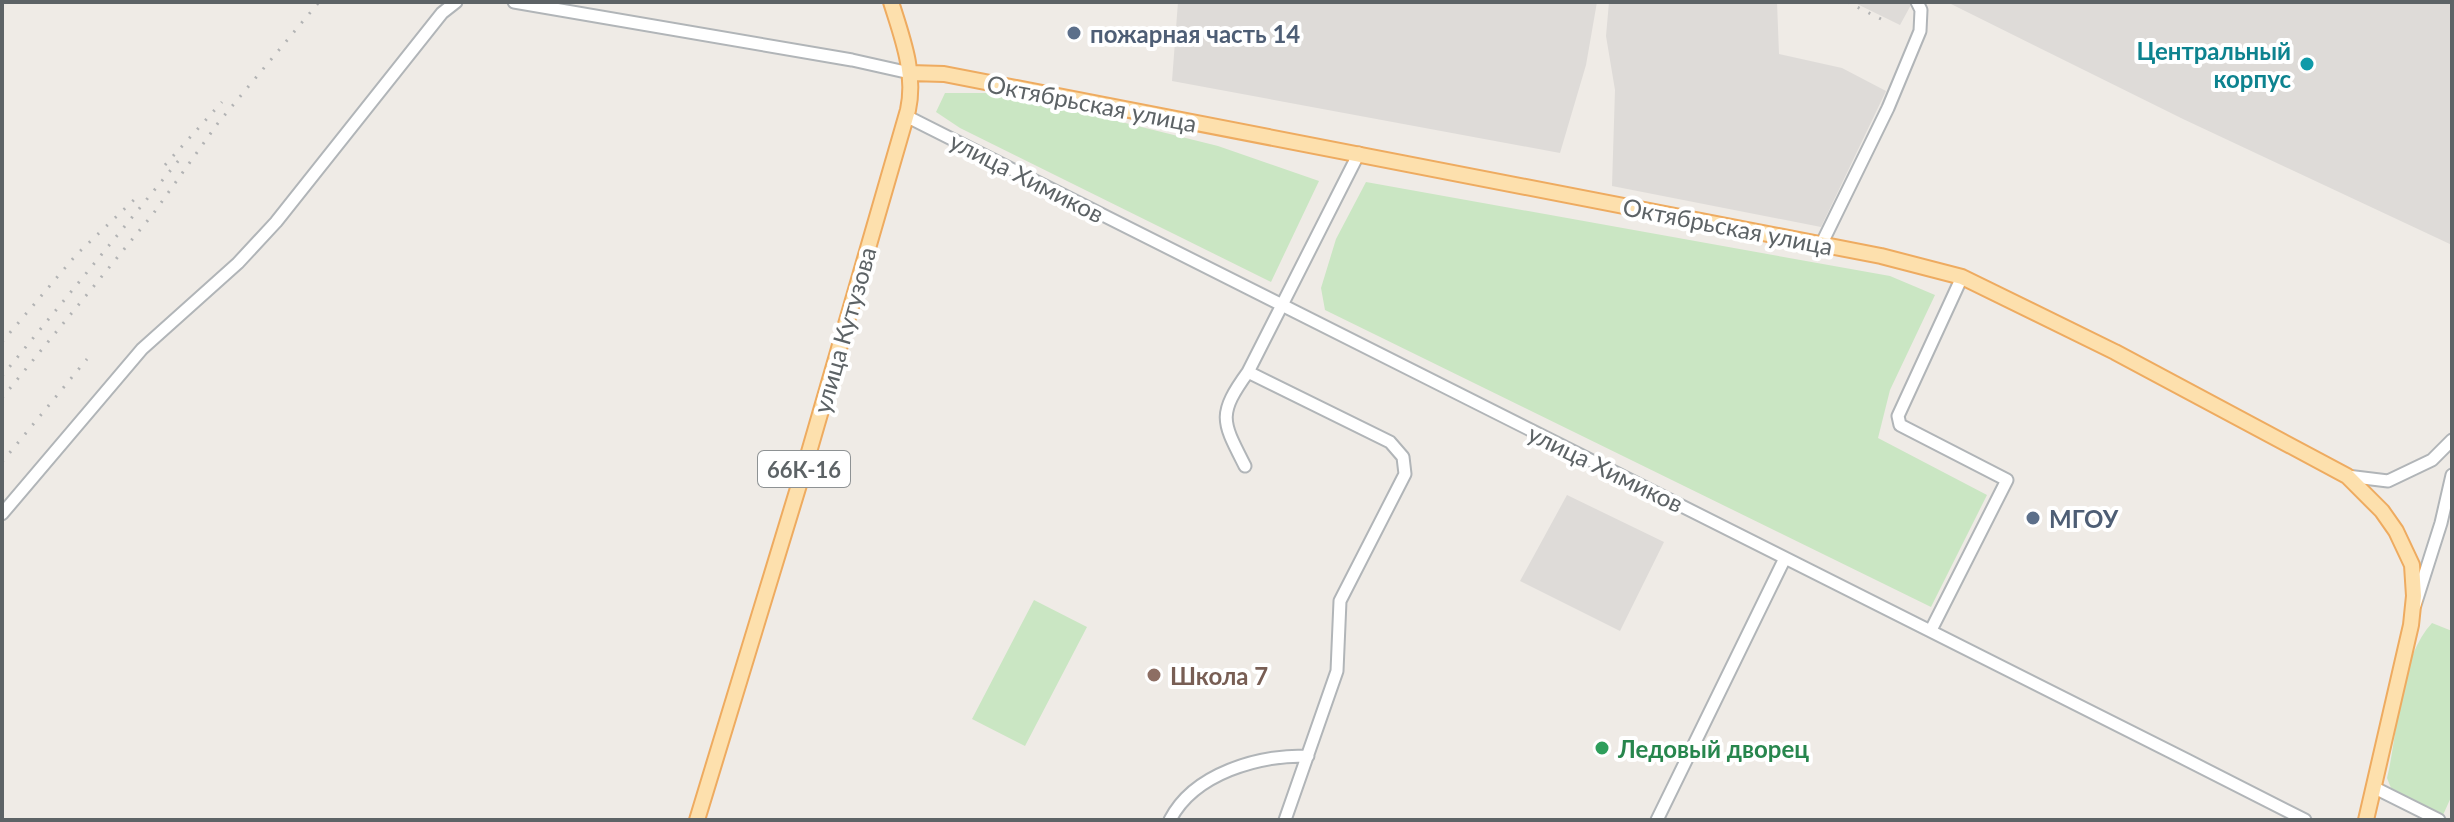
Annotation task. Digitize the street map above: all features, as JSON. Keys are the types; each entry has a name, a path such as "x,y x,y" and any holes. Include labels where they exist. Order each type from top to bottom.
{"main road":[{"name":"66К-16","path":"891,2 910,73 911,90 906,116"},
{"name":"Октябрьская улица","path":"910,73 944,74 1881,256 1962,277 2115,352 2347,476 2382,511 2407,553 2412,565 2412,613 2366,820"},
{"name":"улица Кутузова","path":"697,820 809,452 906,116"}],"street":[{"path":"2,514 142,349 238,263 276,222 442,13 456,2"},
{"path":"514,2 852,60 910,73"},
{"path":"1821,245 1888,108 1920,31 1921,10 1917,2"},
{"name":"улица Химиков","path":"906,116 2305,820"},
{"path":"1245,466 1228,433 1225,411 1248,372 1359,153"},
{"path":"1931,630 2007,480 1900,425 1898,416 1962,277"},
{"path":"1248,372 1390,442 1403,457 1405,474 1340,601 1337,671 1285,820"},
{"path":"2347,476 2388,481 2432,460 2452,440"},
{"name":"Октябрьская улица","path":"2412,613 2422,589 2452,475"},
{"path":"1657,820 1785,558"},
{"path":"1170,820 1178,805 1222,772 1288,755 1308,756"},
{"path":"2375,788 2439,820"}],"shaded area":[{"path":"1178,2 1597,2 1586,65 1560,153 1172,81"},
{"path":"1609,2 1777,2 1779,54 1842,68 1886,91 1821,227 1612,186 1615,90 1606,36"},
{"path":"1853,2 1910,2 1912,3 1900,25"},
{"path":"1947,2 2452,2 2452,245 2183,119"},
{"path":"1567,495 1664,542 1620,631 1520,581"}],"green space":[{"path":"945,93 999,93 1037,101 1218,146 1319,181 1271,282 960,128 936,112"},
{"path":"1366,182 1890,276 1935,295 1890,390 1878,438 1987,495 1931,607 1325,310 1321,288 1336,239"},
{"path":"1034,600 1087,627 1025,746 972,719"},
{"path":"2432,623 2452,631 2452,795 2443,815 2393,793 2387,778 2406,675 2421,638"}],"railway":[{"path":"2,398 153,214 218,123 319,2"},
{"path":"1847,2 1887,22"},
{"path":"165,165 222,102"},
{"path":"2,376 179,160"},
{"path":"2,342 76,255 139,195"},
{"path":"2,462 87,359"}],"place":[{"name":"пожарная часть 14","path":"1074,33"},
{"name":"Центральный корпус","path":"2307,64"},
{"name":"МГОУ","path":"2033,518"},
{"name":"Школа 7","path":"1154,675"},
{"name":"Ледовый дворец","path":"1602,748"}]}
